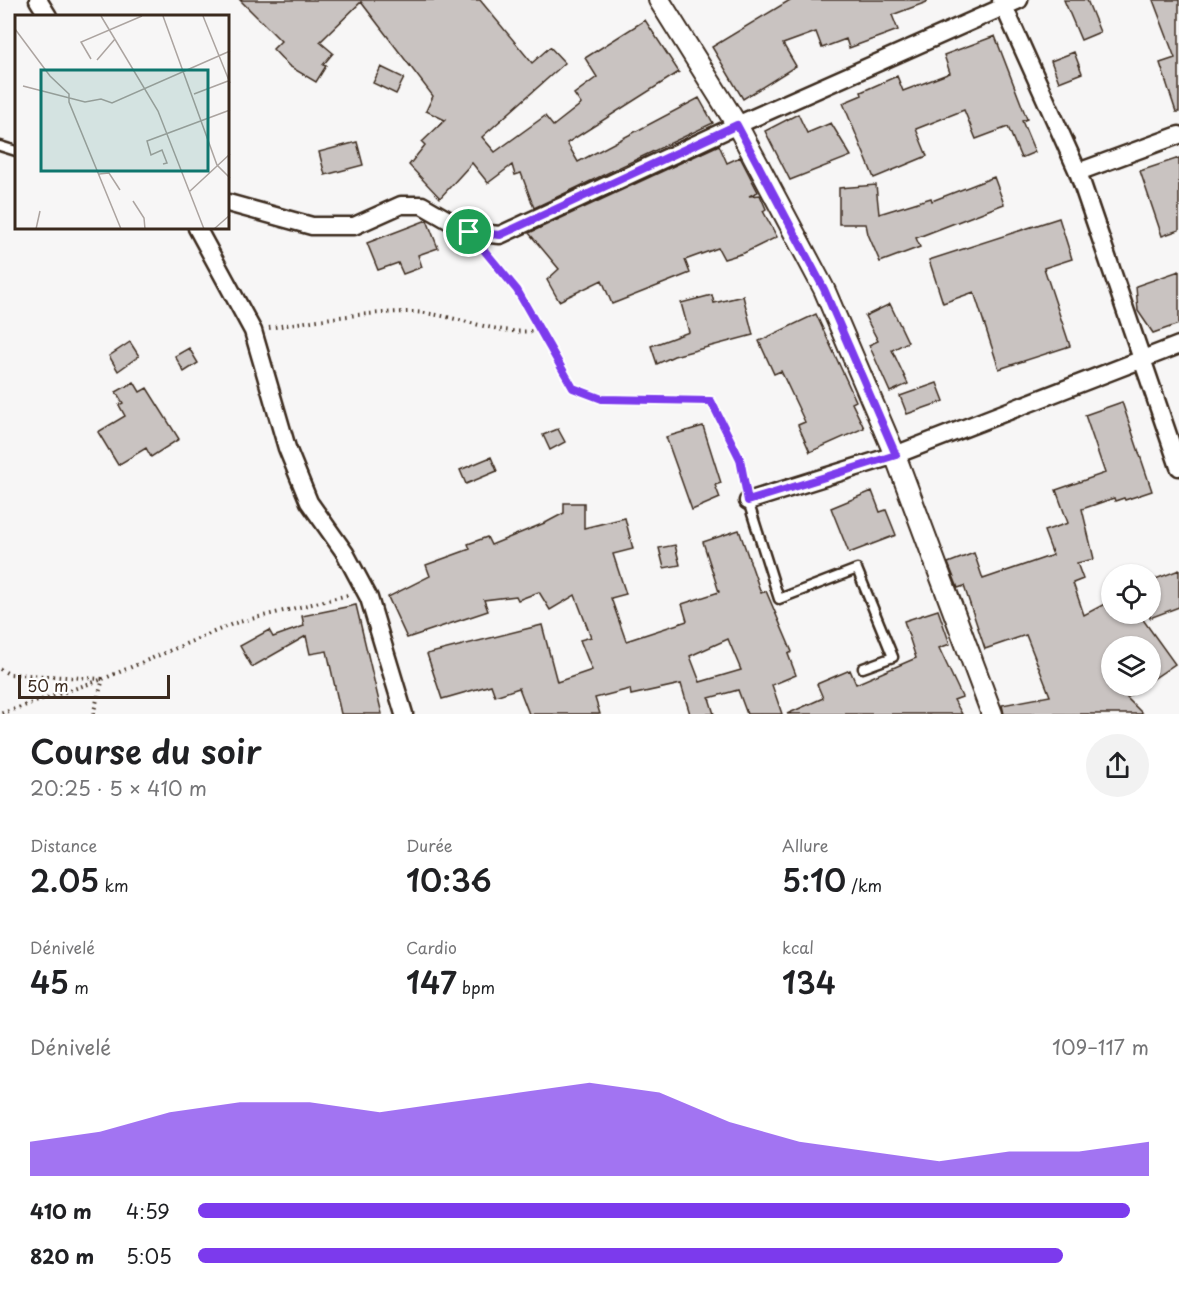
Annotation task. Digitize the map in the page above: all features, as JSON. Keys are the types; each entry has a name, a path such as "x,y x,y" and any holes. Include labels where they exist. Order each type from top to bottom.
{"street":[{"path":"38,0 47,15"},
{"path":"659,0 737,125 824,289 896,455 993,714"},
{"path":"230,204 312,226 354,226 401,205 422,205 469,232 500,235 1002,4 1019,0"},
{"path":"1002,4 1077,172 1144,358 1179,467"},
{"path":"1077,172 1179,135"},
{"path":"198,230 253,331 287,448 309,502 345,553 365,591 404,714"},
{"path":"748,501 896,455 1179,345"}],"lane":[{"path":"0,147 15,150"},
{"path":"748,501 779,599 857,569 893,657 863,668"}],"path":[{"path":"469,232 517,290 573,388 602,399 711,401 740,459 748,501"},
{"path":"253,331 334,318 413,312 469,320 522,333 540,330"},
{"path":"0,714 103,679 235,623 365,591"},
{"path":"0,669 9,674 103,679"},
{"path":"93,714 103,679"}],"building":[{"path":"240,0 480,0 532,63 550,47 565,63 482,137 495,152 545,116 553,126 581,104 574,94 597,77 585,58 645,20 679,72 567,143 578,162 699,98 713,123 534,208 521,173 515,175 512,165 488,183 472,163 440,198 409,165 425,145 422,142 445,120 426,111 433,96 361,2 320,42 333,53 323,65 326,66 316,82 289,66 273,49 281,41"},
{"path":"790,0 927,0 927,2 892,15 898,30 849,48 846,39 822,48 816,32 783,44 796,66 743,99 712,47"},
{"path":"1064,0 1087,0 1100,32 1081,40"},
{"path":"1153,0 1179,0 1179,112 1176,112 1160,63 1175,58"},
{"path":"995,36 1027,119 1022,121 1035,152 1021,158 1008,127 976,139 964,110 916,129 927,156 874,178 843,103 897,76 903,91 950,73 944,55"},
{"path":"1074,52 1082,73 1059,82 1051,61"},
{"path":"381,67 404,78 396,94 373,83"},
{"path":"798,114 807,133 831,123 851,156 790,180 765,131"},
{"path":"357,142 363,165 325,175 319,152"},
{"path":"719,145 727,163 740,157 758,192 749,196 760,195 766,209 763,211 777,237 744,253 724,259 718,248 685,260 690,273 612,304 602,280 559,301 547,280 559,269 529,233"},
{"path":"1179,158 1179,230 1162,236 1140,171"},
{"path":"994,177 1004,204 916,238 920,247 880,262 866,224 839,224 839,188 876,185 879,214 931,198 932,201"},
{"path":"1059,218 1072,259 1044,268 1070,346 999,369 974,292 943,303 929,260"},
{"path":"427,220 438,248 418,255 422,267 403,274 398,263 378,270 367,243"},
{"path":"1179,271 1179,324 1153,333 1138,311 1136,286"},
{"path":"712,295 714,303 743,296 753,335 674,356 657,364 651,346 689,332 681,303"},
{"path":"890,304 908,342 892,350 908,384 890,392 869,345 878,341 865,316"},
{"path":"816,314 856,401 852,403 864,428 810,452 798,425 805,422 781,371 774,374 759,341"},
{"path":"130,342 139,356 118,371 109,356"},
{"path":"189,348 198,363 184,372 175,356"},
{"path":"134,382 140,392 147,388 179,439 151,457 146,448 118,465 98,432 125,416 119,405 123,403 116,392"},
{"path":"937,383 944,401 907,414 900,396"},
{"path":"1122,402 1152,491 1125,500 1124,498 1115,501 1114,498 1082,509 1094,559 1077,563 1083,579 1073,583 1084,615 1101,606 1101,624 1146,624 1155,636 1101,636 1101,696 1130,696 1127,698 1143,714 1004,714 1002,705 1050,696 1026,635 985,649 964,586 958,588 948,563 974,553 983,579 1053,555 1044,531 1068,523 1056,490 1105,473 1085,415"},
{"path":"703,426 721,483 715,485 720,498 692,510 666,437"},
{"path":"558,429 565,442 550,450 543,435"},
{"path":"491,457 497,471 466,484 460,470"},
{"path":"872,491 880,512 886,510 896,535 849,553 831,508"},
{"path":"564,503 584,503 584,528 625,518 633,549 613,554 626,594 611,598 626,641 687,621 682,604 719,592 703,542 739,530 761,593 766,591 792,652 788,654 796,675 772,685 782,714 747,714 738,690 709,698 714,714 690,714 681,684 631,695 630,689 595,698 600,714 529,714 519,688 495,696 491,685 442,699 427,654 542,625 557,682 592,670 580,640 591,637 575,595 550,610 539,592 518,600 516,596 484,600 488,611 407,638 388,597 430,576 426,565 470,549 468,544 487,537 491,545 564,513","holes":["728,639 741,670 700,682 690,656"]},
{"path":"675,545 680,565 664,568 659,548"},
{"path":"1179,570 1179,607 1161,614 1161,577"},
{"path":"356,605 382,714 341,714 327,651 310,654 306,636 252,667 240,646 269,630 273,637 304,626 302,616"},
{"path":"938,610 950,644 939,648 962,697 954,700 962,714 787,714 823,698 817,684 850,670 856,684 916,658 904,621"},
{"path":"1161,645 1175,664 1161,674"}],"route":[{"path":"737,125 824,289 896,455 748,501 740,459 711,401 602,399 573,388 517,290 469,232 500,235 737,125"}]}
